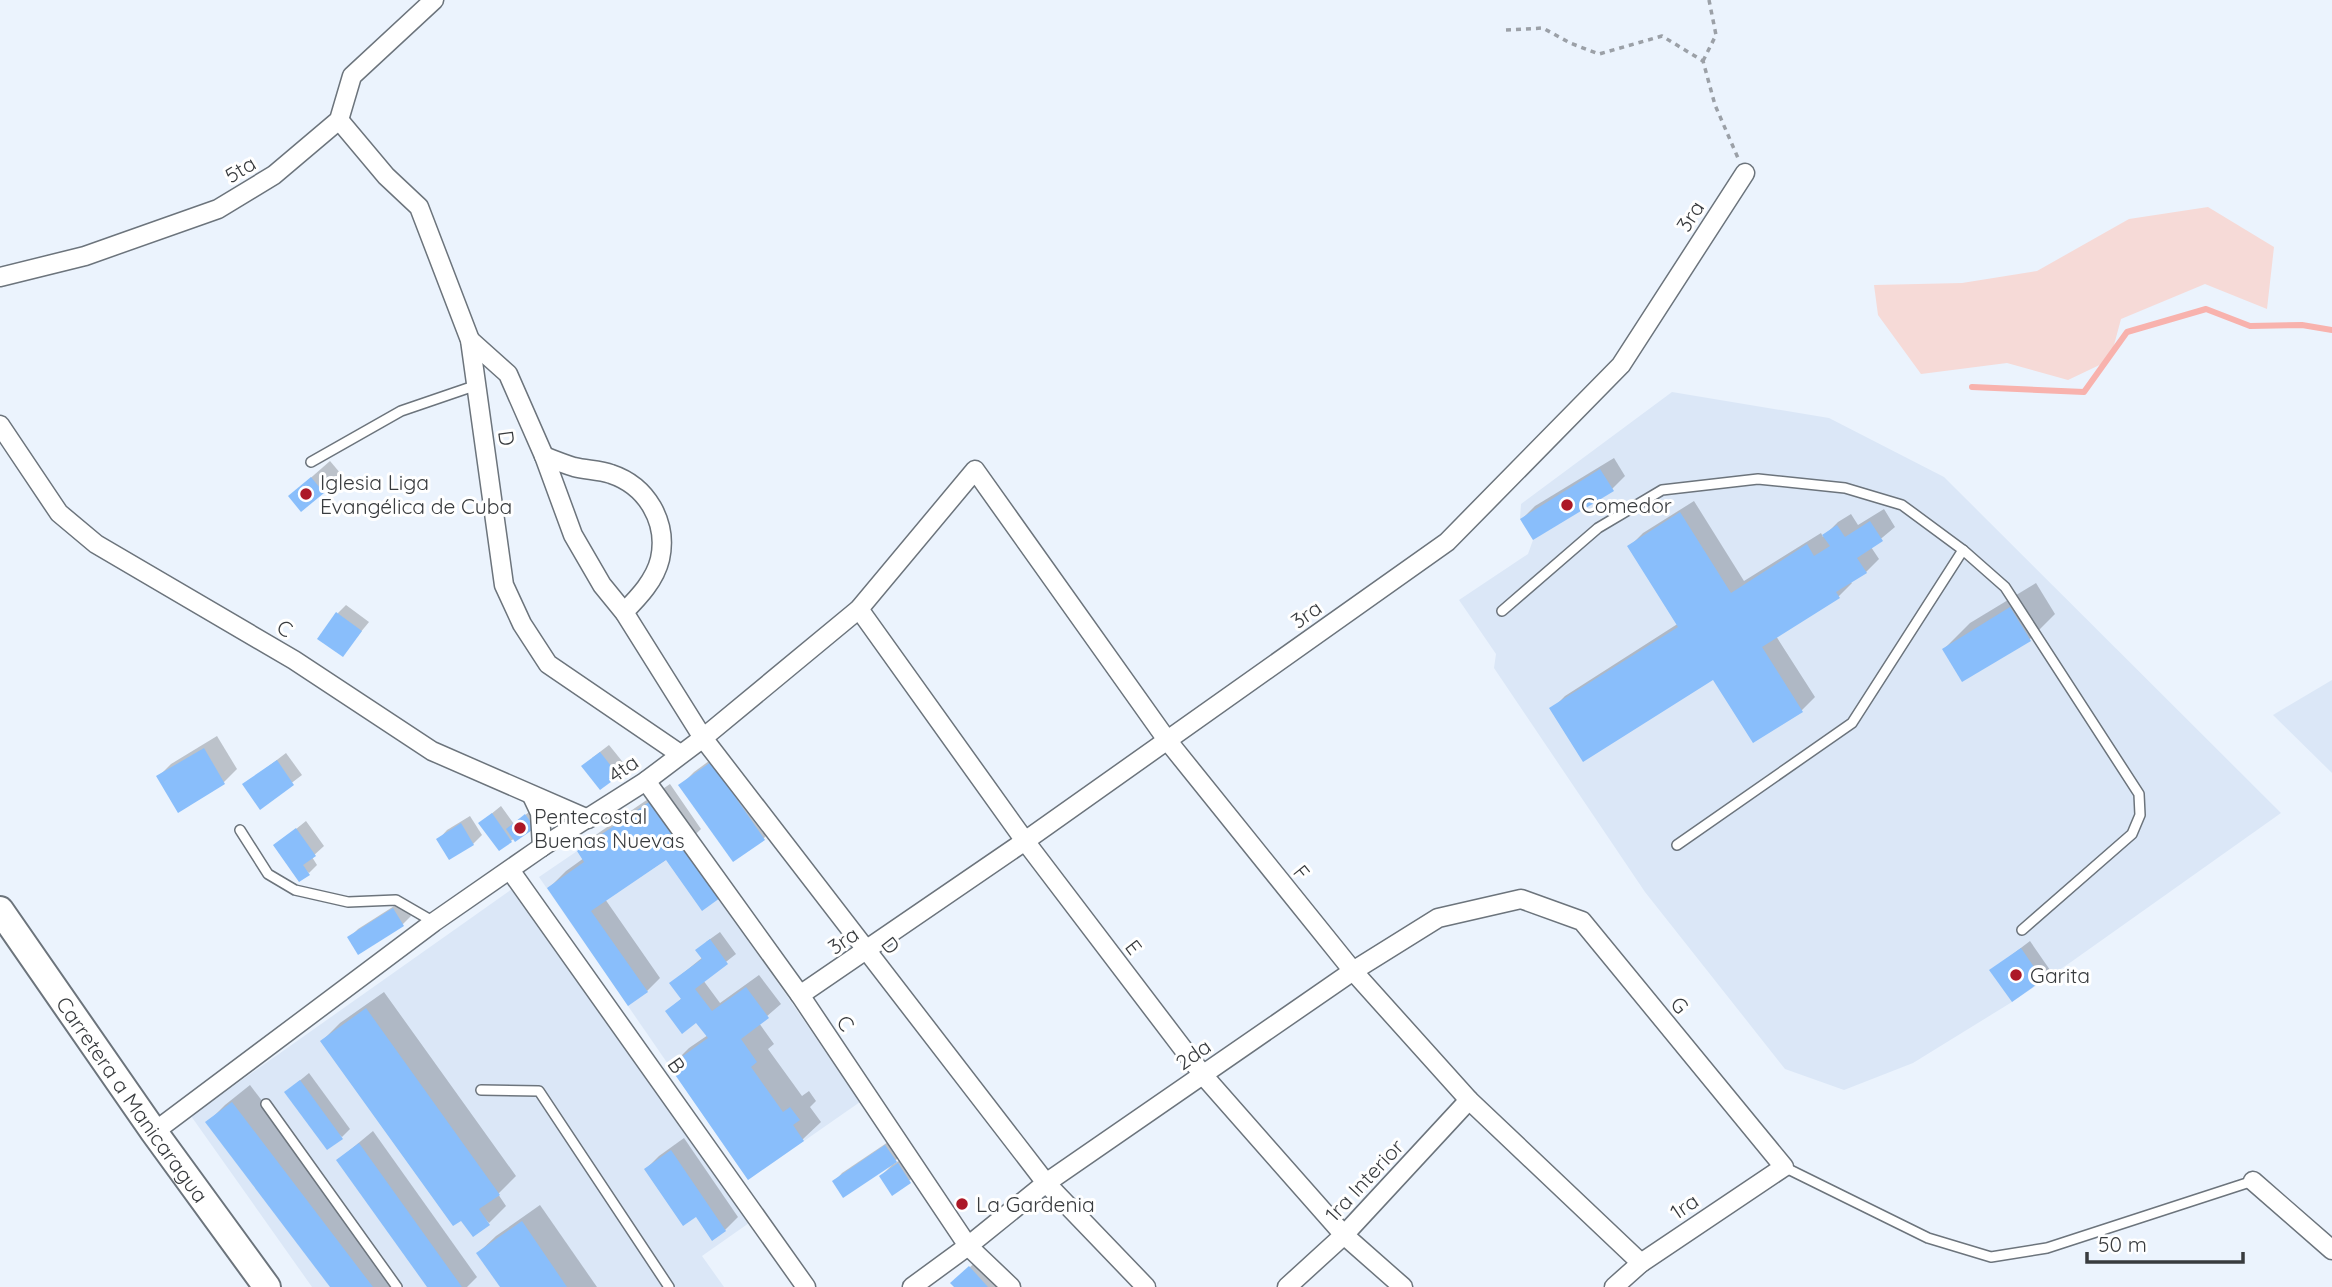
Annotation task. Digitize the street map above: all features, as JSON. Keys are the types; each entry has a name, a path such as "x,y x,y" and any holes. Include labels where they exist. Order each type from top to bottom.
{"main road":[{"name":"Carretera a Manicaragua","path":"0,910 154,1132 267,1287"}],"street":[{"path":"339,120 352,76 434,0"},
{"name":"5ta","path":"0,277 85,256 218,209 274,175 339,120"},
{"name":"D","path":"339,120 386,176 419,207 470,340 504,585 522,624 548,664 680,754"},
{"name":"3ra","path":"800,995 1025,841 1447,542 1621,365 1745,173"},
{"name":"D","path":"470,340 508,374 544,456 573,535 602,585 624,612 703,738 1046,1183 1146,1287"},
{"name":"C","path":"0,425 59,513 96,544 294,660 432,751 587,819"},
{"name":"D","path":"544,456 574,467 612,474 639,489 652,505 661,526 659,561 639,598 624,612"},
{"name":"F","path":"975,470 1167,740 1353,971 1469,1100 1641,1263"},
{"name":"4ta","path":"154,1132 434,922 542,847 646,781 703,738 859,609 975,470"},
{"name":"E","path":"859,609 1025,841 1203,1075 1344,1235 1403,1287"},
{"name":"C","path":"646,781 800,995 968,1246 1011,1287"},
{"path":"532,796 540,813 542,847"},
{"name":"B","path":"510,870 806,1287"},
{"name":"2da","path":"921,1285 1046,1183 1353,971 1438,918 1521,899"},
{"name":"G","path":"1521,899 1582,921 1784,1167"},
{"name":"1ra Interior","path":"1287,1287 1344,1235 1469,1100"},
{"name":"1ra","path":"1614,1287 1641,1263 1784,1167"},
{"path":"2253,1181 2331,1247"}],"lane":[{"path":"311,462 401,411 477,384"},
{"path":"1502,611 1598,528 1662,490 1758,479 1845,488 1902,505 1963,550 2005,587 2139,794 2140,815 2132,834 2022,930"},
{"path":"1677,845 1852,723 1963,550"},
{"path":"240,830 268,874 295,890 348,902 396,900 434,922"},
{"path":"481,1090 539,1091 669,1287"},
{"path":"266,1104 397,1287"},
{"path":"1784,1167 1928,1238 1991,1257 2046,1248 2253,1181"}],"path":[{"path":"1709,0 1716,35 1703,61 1715,105 1745,173"},
{"path":"1506,30 1543,29 1599,54 1662,36 1703,61"}],"shaded area":[{"path":"2208,207 2274,247 2267,309 2205,284 2121,319 2110,360 2068,380 2007,363 1921,374 1878,315 1874,285 1962,283 2037,271 2129,219"},
{"path":"1672,392 1829,418 1944,477 2281,813 2071,962 1913,1063 1844,1090 1785,1069 1645,892 1494,668 1496,654 1459,600 1528,554 1533,540 1520,519 1521,504"},
{"path":"2332,680 2332,773 2273,715"},
{"path":"652,800 860,1102 748,1180 539,877"},
{"path":"512,889 749,1223 702,1256 724,1287 312,1287 191,1116"}],"building":[{"name":"Comedor","path":"1600,469 1614,491 1533,540 1520,519"},
{"name":"Iglesia Liga Evangélica de Cuba","path":"311,477 324,493 301,512 288,496"},
{"path":"1680,512 1731,593 1807,544 1814,556 1830,546 1822,535 1837,525 1845,537 1870,521 1883,541 1857,558 1867,573 1836,592 1840,598 1762,647 1803,712 1753,743 1713,680 1583,762 1549,708 1678,627 1627,546"},
{"path":"2010,607 2031,641 1962,682 1942,649"},
{"path":"336,612 362,631 343,657 317,639"},
{"path":"204,748 225,784 178,813 156,776"},
{"path":"600,752 619,776 600,790 581,766"},
{"path":"277,760 294,785 260,810 242,784"},
{"path":"711,762 765,840 733,862 678,785"},
{"path":"652,800 720,898 702,911 666,860 591,911 648,992 628,1006 547,888 584,862 577,851"},
{"path":"492,813 512,842 499,851 478,823"},
{"name":"Pentecostal Buenas Nuevas","path":"525,814 535,828 515,842 506,829"},
{"path":"461,823 474,845 449,860 436,839"},
{"path":"296,828 316,856 303,865 310,875 299,882 273,845"},
{"path":"393,908 404,926 358,955 347,937"},
{"path":"710,939 728,964 695,989 712,1011 746,987 769,1018 741,1039 757,1062 751,1067 783,1112 790,1107 800,1120 793,1125 804,1141 748,1180 669,1066 708,1038 696,1023 682,1034 665,1011 681,999 669,983 702,959 695,950"},
{"name":"Garita","path":"2021,948 2043,980 2012,1002 1989,970"},
{"path":"366,1008 500,1195 479,1209 490,1225 473,1237 461,1221 453,1226 320,1041"},
{"path":"300,1080 343,1139 327,1150 284,1092"},
{"path":"232,1102 373,1287 330,1287 205,1122"},
{"path":"359,1143 462,1287 427,1287 336,1160"},
{"path":"885,1145 897,1162 843,1198 832,1181"},
{"path":"671,1150 726,1231 712,1241 696,1217 683,1226 644,1169"},
{"path":"898,1163 911,1183 892,1196 879,1176"},
{"path":"522,1221 567,1287 500,1287 476,1253"},
{"path":"969,1266 988,1287 954,1287 950,1283"}],"waterway":[{"path":"1972,387 2084,392 2127,332 2206,309 2250,326 2302,325 2332,330"}],"place":[{"name":"Iglesia Liga Evangélica de Cuba","path":"306,494"},
{"name":"Comedor","path":"1567,505"},
{"name":"Pentecostal Buenas Nuevas","path":"520,828"},
{"name":"Garita","path":"2016,975"},
{"name":"La Gardenia","path":"962,1204"}]}
